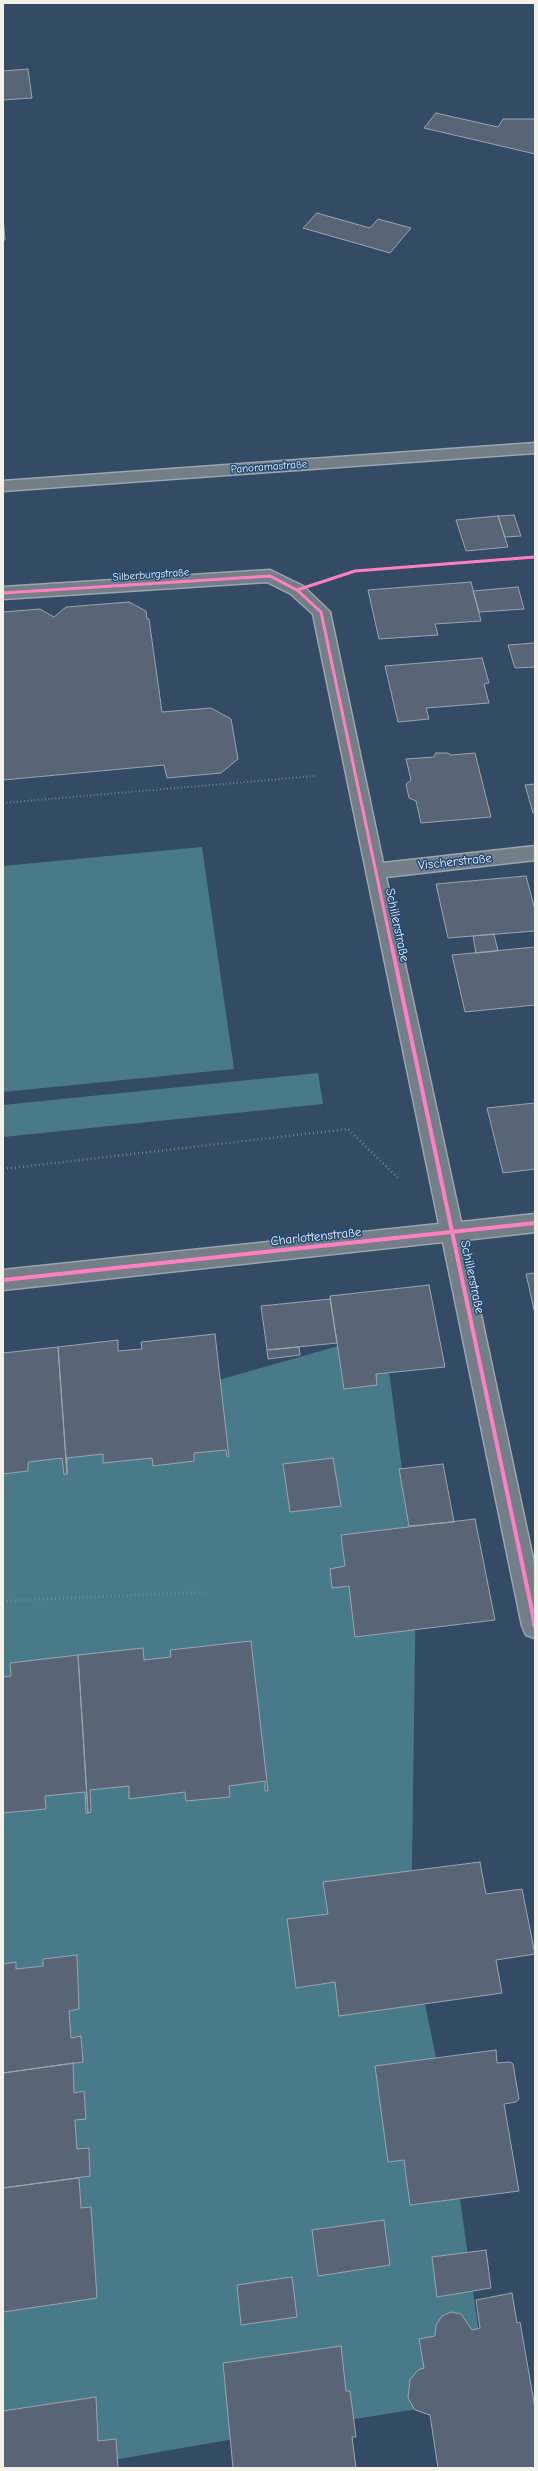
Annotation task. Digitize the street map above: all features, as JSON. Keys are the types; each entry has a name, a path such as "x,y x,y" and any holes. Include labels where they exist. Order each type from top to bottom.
{"street":[{"name":"Panoramastraße","path":"3,486 535,448"},
{"name":"Silberburgstraße","path":"3,593 270,576 297,590"},
{"name":"Schillerstraße","path":"297,590 321,612 535,1626"},
{"name":"Vischerstraße","path":"375,871 535,853"},
{"name":"Charlottenstraße","path":"3,1280 535,1223"}],"path":[{"path":"3,803 274,780"},
{"path":"3,1169 348,1129 403,1183"},
{"path":"3,1601 206,1592"}],"shaded area":[{"path":"202,847 234,1069 3,1092 3,866"},
{"path":"318,1073 323,1104 3,1137 3,1105"},
{"path":"384,1333 416,1576 411,1936 449,2121 488,2398 291,2429 68,2468 3,2468 3,1418 141,1402"}],"building":[{"path":"28,69 32,98 3,100 3,71"},
{"path":"436,113 498,127 503,119 535,119 535,154 424,128"},
{"path":"317,213 370,228 378,219 411,228 390,253 303,228"},
{"path":"3,216 5,240 3,240"},
{"path":"514,515 521,536 505,537 498,516"},
{"path":"498,516 508,547 466,551 456,520"},
{"path":"471,582 481,621 435,624 438,635 379,639 368,590"},
{"path":"518,587 524,609 479,612 473,591"},
{"path":"129,602 146,611 147,619 149,619 162,712 211,708 231,719 238,759 221,773 167,778 164,765 3,780 3,612 40,609 54,617 66,607"},
{"path":"535,643 535,667 515,668 508,645"},
{"path":"482,658 489,683 484,684 489,703 426,708 429,719 398,722 385,666"},
{"path":"436,753 448,753 451,755 475,753 491,817 421,823 416,801 409,798 406,784 411,780 406,759 434,757"},
{"path":"535,784 535,813 533,813 525,785"},
{"path":"526,876 535,910 535,931 448,938 436,884"},
{"path":"494,934 498,951 476,953 473,936"},
{"path":"535,947 535,1005 465,1012 452,955"},
{"path":"535,1103 535,1169 503,1173 487,1108"},
{"path":"535,1273 535,1314 526,1274"},
{"path":"429,1285 445,1367 376,1374 377,1385 344,1389 330,1296"},
{"path":"330,1299 337,1343 267,1350 261,1306"},
{"path":"215,1334 229,1457 227,1457 226,1450 194,1453 194,1461 153,1466 152,1458 103,1463 103,1454 67,1458 67,1474 58,1347 118,1340 118,1351 142,1349 141,1342"},
{"path":"58,1347 67,1474 64,1475 62,1458 28,1462 28,1471 3,1474 3,1353"},
{"path":"299,1347 300,1355 268,1359 267,1350"},
{"path":"333,1458 341,1506 290,1512 283,1464"},
{"path":"443,1464 454,1522 409,1526 399,1469"},
{"path":"475,1519 495,1620 355,1637 349,1586 332,1588 330,1569 345,1566 341,1535"},
{"path":"251,1641 268,1791 265,1791 265,1781 229,1786 230,1797 186,1801 185,1792 129,1799 129,1786 90,1790 91,1812 88,1813 78,1655 143,1648 144,1660 171,1657 170,1650"},
{"path":"78,1655 88,1813 86,1813 85,1792 45,1796 46,1809 3,1813 3,1677 11,1676 10,1663"},
{"path":"480,1862 486,1894 522,1889 535,1954 496,1960 502,1993 339,2016 335,1982 296,1988 287,1919 328,1914 323,1882"},
{"path":"77,1955 79,2009 69,2011 71,2038 81,2036 83,2062 3,2073 3,1964 16,1962 16,1969 43,1966 43,1959"},
{"path":"496,2050 497,2063 510,2062 513,2064 519,2099 516,2102 504,2104 519,2191 410,2205 404,2160 388,2162 375,2066"},
{"path":"73,2063 74,2093 84,2091 86,2119 75,2120 77,2149 89,2148 90,2176 3,2188 3,2073"},
{"path":"79,2178 81,2208 91,2207 97,2298 3,2312 3,2188"},
{"path":"384,2220 390,2265 318,2276 312,2230"},
{"path":"486,2250 491,2288 437,2297 432,2257"},
{"path":"292,2277 297,2317 241,2325 237,2285"},
{"path":"512,2293 517,2323 520,2322 535,2408 535,2468 438,2468 430,2415 415,2410 408,2398 410,2380 418,2370 424,2368 419,2339 435,2336 436,2325 442,2316 451,2312 461,2314 472,2330 480,2328 476,2300"},
{"path":"341,2346 346,2391 350,2391 356,2437 352,2437 356,2468 233,2468 223,2363"},
{"path":"96,2397 98,2441 116,2439 118,2468 3,2468 3,2411"}],"cycle path":[{"path":"297,590 355,571 535,557"},
{"path":"3,593 270,576 297,590 321,612 535,1626"},
{"path":"3,1280 535,1223"}]}
